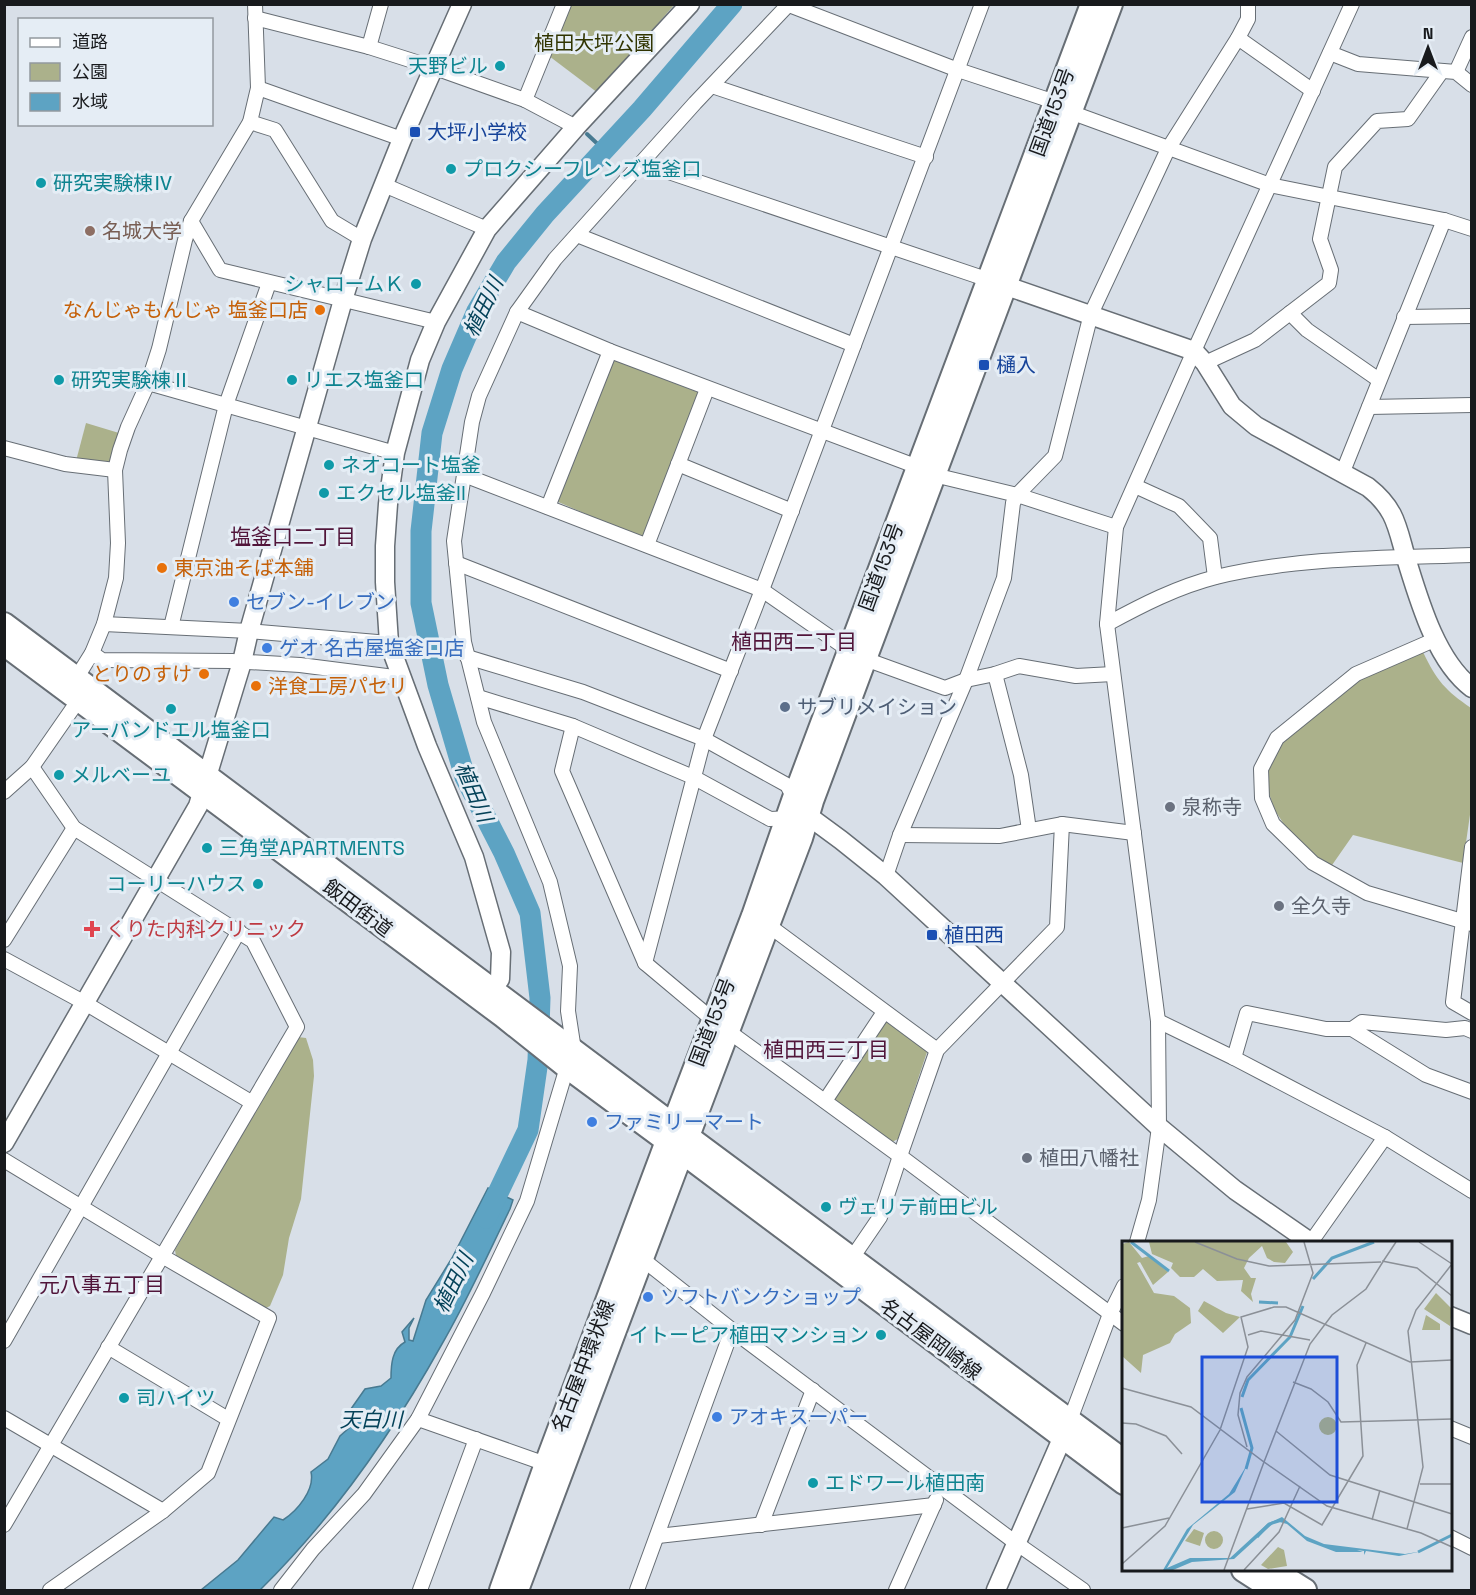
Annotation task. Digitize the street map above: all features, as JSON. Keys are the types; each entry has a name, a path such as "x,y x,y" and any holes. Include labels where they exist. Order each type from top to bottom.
{"main road":[{"name":"国道153号","path":"677,1139 720,1025 753,916 857,655 1062,107 1092,4"},
{"name":"国道153号","path":"1062,107 1111,4"},
{"name":"飯田街道","path":"4,624 78,688 500,1001 562,1052 677,1139"},
{"name":"飯田街道","path":"4,644 78,688"},
{"name":"国道153号","path":"720,1025 768,926 801,838 796,811"},
{"name":"名古屋中環状線","path":"517,1590 641,1258 677,1139"},
{"name":"名古屋中環状線","path":"501,1590 546,1464 677,1139"},
{"name":"名古屋岡崎線","path":"677,1139 852,1258 1066,1429 1122,1481"},
{"name":"名古屋岡崎線","path":"677,1139 1066,1429 1122,1460"},
{"path":"1247,1571 1274,1590"},
{"path":"1276,1571 1305,1590"}],"street":[{"path":"369,47 381,4"},
{"path":"4,1143 198,806 242,662 342,300 362,239 402,139 462,4"},
{"path":"525,100 564,4"},
{"path":"500,1001 501,952 474,857 427,746 389,643 385,546 395,453 420,360 436,322 487,229 576,127 690,4"},
{"path":"645,963 704,739 982,4"},
{"path":"886,876 900,835 966,680 1004,578 1013,503 1017,495 1055,456 1091,314 1168,149 1248,19 1248,4"},
{"path":"1137,1241 1149,1200 1159,1127 1158,1021 1107,624 1116,527 1199,357 1270,185 1352,4"},
{"path":"281,1590 314,1549 364,1494 418,1419 527,1201 562,1052 568,1011 570,966 550,882 484,722 464,642 454,541 472,422 479,396 518,312 544,274 577,235 789,5 1168,149 1270,185 1443,220 1472,229"},
{"path":"5,790 32,767 78,688 104,624 116,578 118,543 115,470 128,427 148,383 159,349 191,221 250,122 258,88 255,11 435,68 525,100 576,127"},
{"path":"1199,357 1255,340 1329,283 1331,270 1320,239 1335,167 1377,121 1408,119 1449,71 1472,37"},
{"path":"1238,38 1313,91"},
{"path":"1330,53 1358,64 1449,71 1472,86"},
{"path":"712,86 926,157"},
{"path":"258,88 402,139"},
{"path":"250,122 275,130 332,221 362,239"},
{"path":"642,162 1091,314 1199,357 1232,406 1256,426 1368,487 1379,496 1395,518 1434,640 1462,681 1472,688"},
{"path":"384,185 487,229"},
{"path":"1342,474 1443,220"},
{"path":"191,221 220,270 436,322"},
{"path":"577,235 854,345"},
{"path":"171,627 226,405 269,283"},
{"path":"518,312 707,389 926,471 1017,495 1116,527"},
{"path":"1290,313 1307,330 1379,380"},
{"path":"1404,317 1472,316"},
{"path":"548,507 610,351"},
{"path":"148,383 395,453"},
{"path":"647,546 707,389"},
{"path":"1369,407 1472,405"},
{"path":"4,448 66,464 115,470"},
{"path":"678,464 792,511"},
{"path":"464,475 762,590 857,655 945,688 1019,666 1076,676 1113,674"},
{"path":"1135,486 1179,506 1210,538 1215,577"},
{"path":"1107,624 1154,599 1215,577 1294,564 1472,555"},
{"path":"456,563 731,671"},
{"path":"104,624 249,631 389,643"},
{"path":"1434,640 1356,674 1277,738 1261,769 1262,798 1273,825 1313,863 1366,893 1467,922"},
{"path":"92,653 102,660 300,665 402,678"},
{"path":"468,657 583,692 704,739 787,785 796,811 841,840 886,876 1159,1127 1235,1190 1310,1241"},
{"path":"995,674 1021,775 1029,830"},
{"path":"478,697 573,726 693,777 770,819 796,811"},
{"path":"573,726 562,771 645,963 720,1025 900,1156 1122,1323"},
{"path":"4,1525 297,1027 254,941 74,828 32,767"},
{"path":"900,835 1000,836 1062,825 1134,833"},
{"path":"852,1258 880,1218 937,1050 1058,927 1062,825"},
{"path":"4,940 74,828"},
{"path":"1472,847 1467,922 1453,1002 1472,1013"},
{"path":"768,926 937,1050"},
{"path":"4,1341 239,931"},
{"path":"4,959 85,1002 251,1102"},
{"path":"825,1101 884,1012"},
{"path":"1234,1058 1247,1013 1326,1029 1352,1029 1426,1075 1472,1092"},
{"path":"1158,1021 1385,1137 1472,1191"},
{"path":"1352,1029 1362,1022 1446,1030 1465,1028 1472,1031"},
{"path":"1312,1241 1385,1137"},
{"path":"4,1160 269,1318 208,1473 164,1510 50,1590"},
{"path":"641,1258 732,1330 1016,1544 1083,1590"},
{"path":"996,1590 1066,1429 1110,1314 1122,1290"},
{"path":"1452,1317 1472,1325"},
{"path":"637,1590 732,1330"},
{"path":"108,1347 228,1419"},
{"path":"761,1525 813,1389"},
{"path":"4,1418 164,1510"},
{"path":"418,1419 546,1464"},
{"path":"1452,1429 1472,1437"},
{"path":"420,1590 476,1439"},
{"path":"896,1590 941,1487"},
{"path":"658,1536 934,1505"},
{"path":"1452,1538 1472,1548"}],"green space":[{"name":"植田大坪公園","path":"571,5 674,5 598,93 549,56"},
{"path":"612,359 700,393 646,540 556,501"},
{"path":"86,423 119,433 111,464 76,461"},
{"path":"1423,652 1442,684 1471,708 1472,801 1463,863 1353,835 1330,868 1291,835 1274,809 1266,783 1271,755 1286,733 1359,679"},
{"path":"886,1019 928,1049 898,1139 892,1142 832,1099"},
{"path":"298,1037 306,1038 313,1060 314,1076 301,1199 289,1238 283,1275 270,1306 266,1308 176,1256 175,1250"}],"water":[{"name":"天白川","path":"488,1188 513,1200 510,1209 442,1344 403,1410 360,1474 312,1534 260,1590 201,1590 238,1560 274,1517 283,1520 299,1506 308,1493 312,1479 311,1472 328,1459 340,1436 349,1428 346,1416 365,1389 381,1386 391,1378 395,1353 405,1342 402,1332 414,1318 409,1328 409,1340 413,1341 426,1300 452,1258"}],"waterway":[{"name":"植田川","path":"486,1218 528,1130 538,1060 540,998 530,913 504,853 465,777 438,685 421,603 421,531 432,433 452,369 477,311 506,262 545,214 642,109 732,4"},
{"path":"587,134 604,150"}],"place":[{"name":"天野ビル","path":"500,66"},
{"name":"大坪小学校","path":"415,132"},
{"name":"プロクシーフレンズ塩釜口","path":"451,169"},
{"name":"研究実験棟Ⅳ","path":"41,183"},
{"name":"名城大学","path":"90,231"},
{"name":"シャロームＫ","path":"416,284"},
{"name":"なんじゃもんじゃ 塩釜口店","path":"320,310"},
{"name":"樋入","path":"984,365"},
{"name":"研究実験棟Ⅱ","path":"59,380"},
{"name":"リエス塩釜口","path":"292,380"},
{"name":"ネオコート塩釜","path":"329,465"},
{"name":"エクセル塩釜II","path":"324,493"},
{"name":"東京油そば本舗","path":"162,568"},
{"name":"セブン-イレブン","path":"234,602"},
{"name":"ゲオ 名古屋塩釜口店","path":"267,648"},
{"name":"とりのすけ","path":"204,674"},
{"name":"洋食工房パセリ","path":"256,686"},
{"name":"サブリメイション","path":"785,707"},
{"name":"アーバンドエル塩釜口","path":"171,709"},
{"name":"メルベーユ","path":"59,775"},
{"name":"泉称寺","path":"1170,807"},
{"name":"三角堂APARTMENTS","path":"207,848"},
{"name":"コーリーハウス","path":"258,884"},
{"name":"全久寺","path":"1279,906"},
{"name":"くりた内科クリニック","path":"92,929"},
{"name":"植田西","path":"932,935"},
{"name":"ファミリーマート","path":"592,1122"},
{"name":"植田八幡社","path":"1027,1158"},
{"name":"ヴェリテ前田ビル","path":"826,1207"},
{"name":"ソフトバンクショップ","path":"648,1297"},
{"name":"イトーピア植田マンション","path":"881,1335"},
{"name":"司ハイツ","path":"124,1398"},
{"name":"アオキスーパー","path":"717,1417"},
{"name":"エドワール植田南","path":"813,1483"}],"district":[{"name":"塩釜口二丁目","path":"293,536"},
{"name":"植田西二丁目","path":"794,641"},
{"name":"植田西三丁目","path":"826,1049"},
{"name":"元八事五丁目","path":"102,1284"}]}
